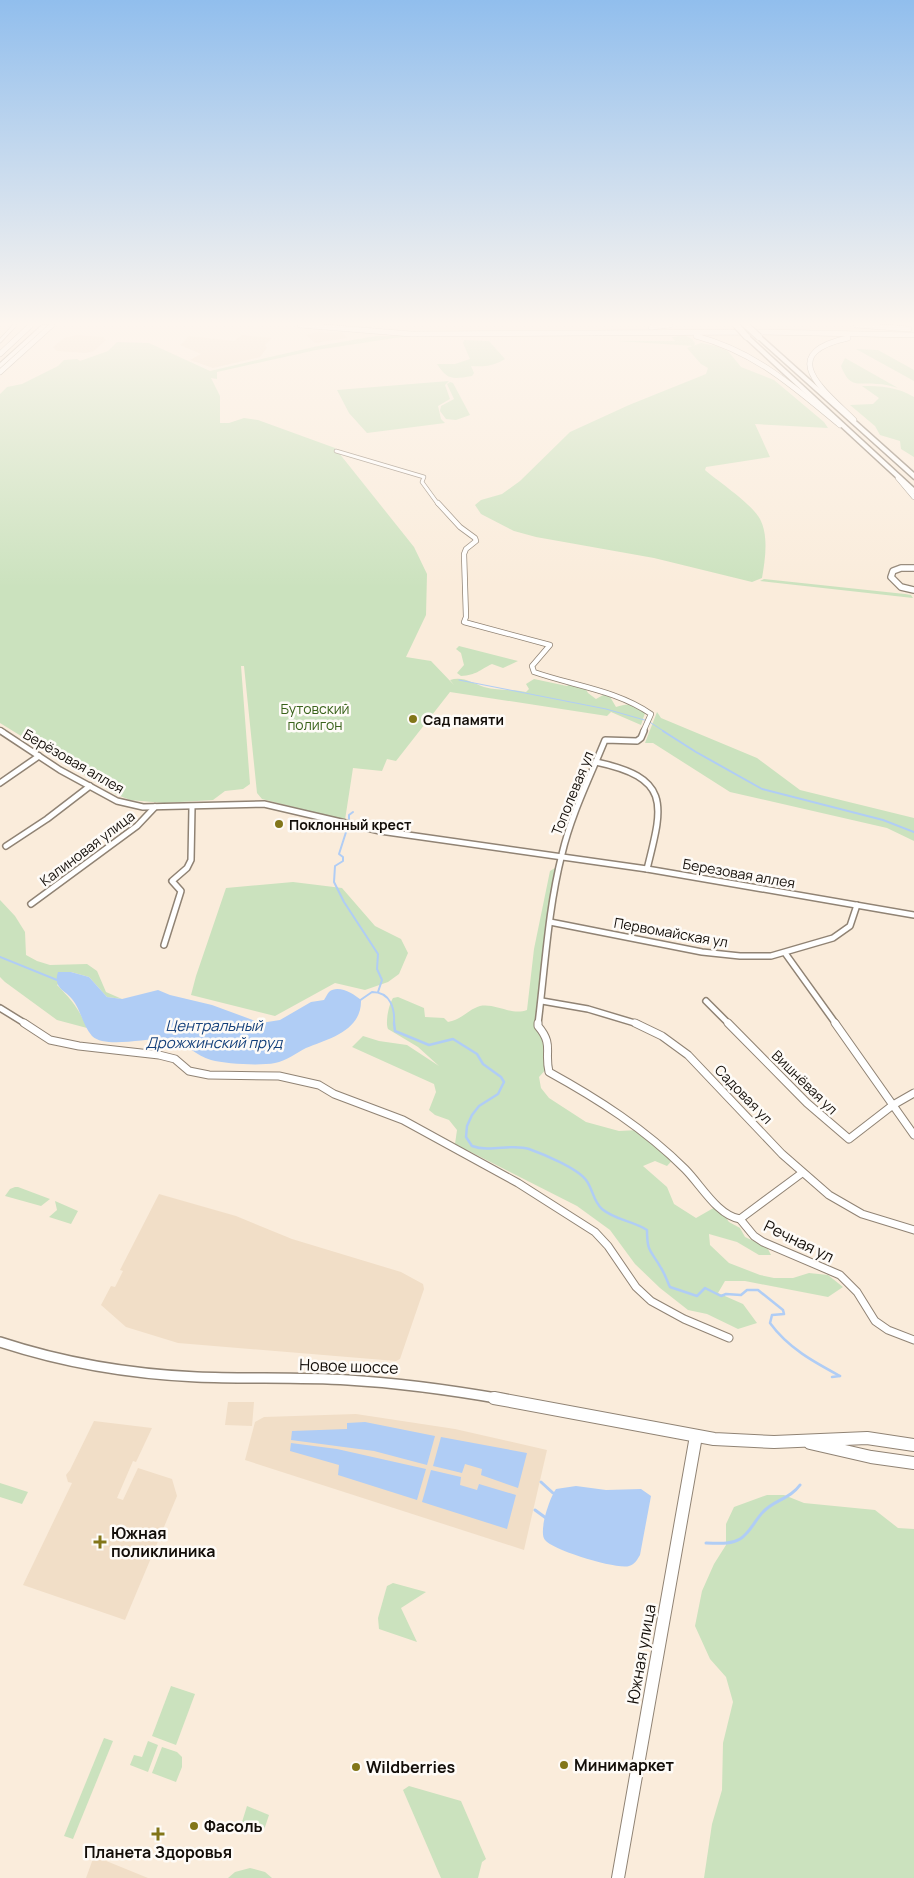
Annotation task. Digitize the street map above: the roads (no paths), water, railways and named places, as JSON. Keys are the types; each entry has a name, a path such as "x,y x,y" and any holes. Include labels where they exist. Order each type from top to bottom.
{"highway":[{"path":"831,413 914,492"},
{"path":"844,413 914,477"}],"main road":[{"path":"827,413 865,444"},
{"path":"847,413 879,444"}],"street":[{"name":"Тополевая ул","path":"336,452 424,476 422,482 446,512 464,533 475,538 476,540 466,549 464,554 466,617 464,622 550,645 532,666 534,672 615,696 641,706 651,714 638,741 606,740 568,831 561,856 550,922 538,1026 546,1035 550,1044 548,1067 550,1072 593,1096 639,1127 678,1160 723,1213 740,1219"},
{"path":"890,468 914,497"},
{"path":"914,564 893,572 891,577 896,584 914,591"},
{"path":"901,568 914,568"},
{"name":"Берёзовая аллея","path":"0,730 39,756 117,801 155,807 259,804 381,831"},
{"path":"0,783 39,756"},
{"path":"596,762 622,769 644,780 656,792 659,807 647,869"},
{"path":"6,846 47,819 90,786"},
{"name":"Калиновая улица","path":"30,904 130,832 155,807"},
{"path":"164,945 181,891 172,881 188,868 191,860 192,807"},
{"name":"Березовая аллея","path":"381,831 647,869 914,915"},
{"name":"Первомайская ул","path":"550,922 702,952 740,956 771,956 833,938 843,933 850,926 857,905"},
{"path":"785,953 914,1135"},
{"name":"Садовая ул","path":"542,1001 584,1007 616,1016 662,1036 682,1050 802,1173 825,1192 847,1206 879,1220 914,1230"},
{"name":"Вишнёвая ул","path":"706,1002 807,1103 849,1139 893,1105"},
{"path":"0,1008 50,1040 79,1046 158,1055 175,1059 189,1071 209,1075 279,1076 295,1079 320,1086 334,1094 380,1110 518,1183 595,1232 605,1241 628,1277 644,1295 664,1308 729,1338"},
{"path":"893,1105 914,1093"},
{"path":"740,1219 802,1173"},
{"name":"Речная ул","path":"740,1219 754,1236 764,1242 840,1275 849,1284 876,1321 888,1330 914,1340"},
{"name":"Новое шоссе","path":"0,1342 43,1356 140,1372 196,1376 348,1380 418,1385 526,1403 696,1436 741,1441 803,1441"},
{"name":"Южная улица","path":"618,1878 696,1436"},
{"path":"803,1441 867,1438 914,1445"},
{"path":"803,1441 871,1457 914,1463"}],"water":[{"name":"Центральный Дрожжинский пруд","path":"58,972 71,972 89,977 107,997 122,999 158,990 170,995 212,1005 261,1023 280,1020 311,1002 324,1000 328,993 337,989 346,991 361,1000 360,1011 350,1026 342,1032 279,1062 261,1064 217,1061 206,1058 171,1039 119,1042 99,1040 92,1036 86,1028 75,1003 58,985"},
{"path":"365,1422 435,1436 427,1465 374,1451 291,1440 292,1431 347,1429 347,1423"},
{"path":"441,1437 527,1453 518,1488 481,1475 482,1469 465,1464 462,1473 433,1466"},
{"path":"291,1443 337,1449 426,1469 417,1500 338,1475 339,1465 290,1451"},
{"path":"431,1470 461,1477 460,1485 477,1490 479,1484 516,1495 507,1529 422,1502"},
{"path":"576,1486 606,1490 641,1489 651,1496 640,1555 633,1564 623,1566 599,1562 572,1554 545,1540 543,1536 544,1522 556,1489"}],"waterway":[{"path":"459,680 606,709 648,721 665,732"},
{"path":"663,731 762,789 883,820 914,832"},
{"path":"349,821 349,815 353,812"},
{"path":"347,829 339,854 343,857 343,861 335,866 334,882 344,902 378,954 377,969 382,980 378,992"},
{"path":"0,957 57,980"},
{"path":"359,1001 372,992 384,995 388,998 392,1007 394,1023"},
{"path":"394,1023 395,1031 429,1045 453,1039 477,1054 483,1064 501,1077 504,1082 498,1094 479,1106 467,1126 466,1137 472,1146 486,1149 522,1147 568,1166 586,1180 602,1209 613,1216 647,1230 649,1247 670,1287 697,1296 705,1288 721,1296 726,1294 741,1295 747,1290 758,1290 783,1310 784,1314 772,1315 770,1323 777,1332 802,1354 840,1376 832,1377"},
{"path":"541,1482 553,1493"},
{"path":"706,1543 728,1543 740,1539 767,1508 792,1493 800,1485"},
{"path":"535,1510 546,1518"}],"place":[{"name":"Сад памяти","path":"413,719"},
{"name":"Поклонный крест","path":"279,824"},
{"name":"Южная поликлиника","path":"100,1542"},
{"name":"Минимаркет","path":"564,1765"},
{"name":"Wildberries","path":"356,1767"},
{"name":"Фасоль","path":"194,1826"},
{"name":"Планета Здоровья","path":"158,1834"}],"park label":[{"name":"Бутовский полигон","path":"315,716"}]}
